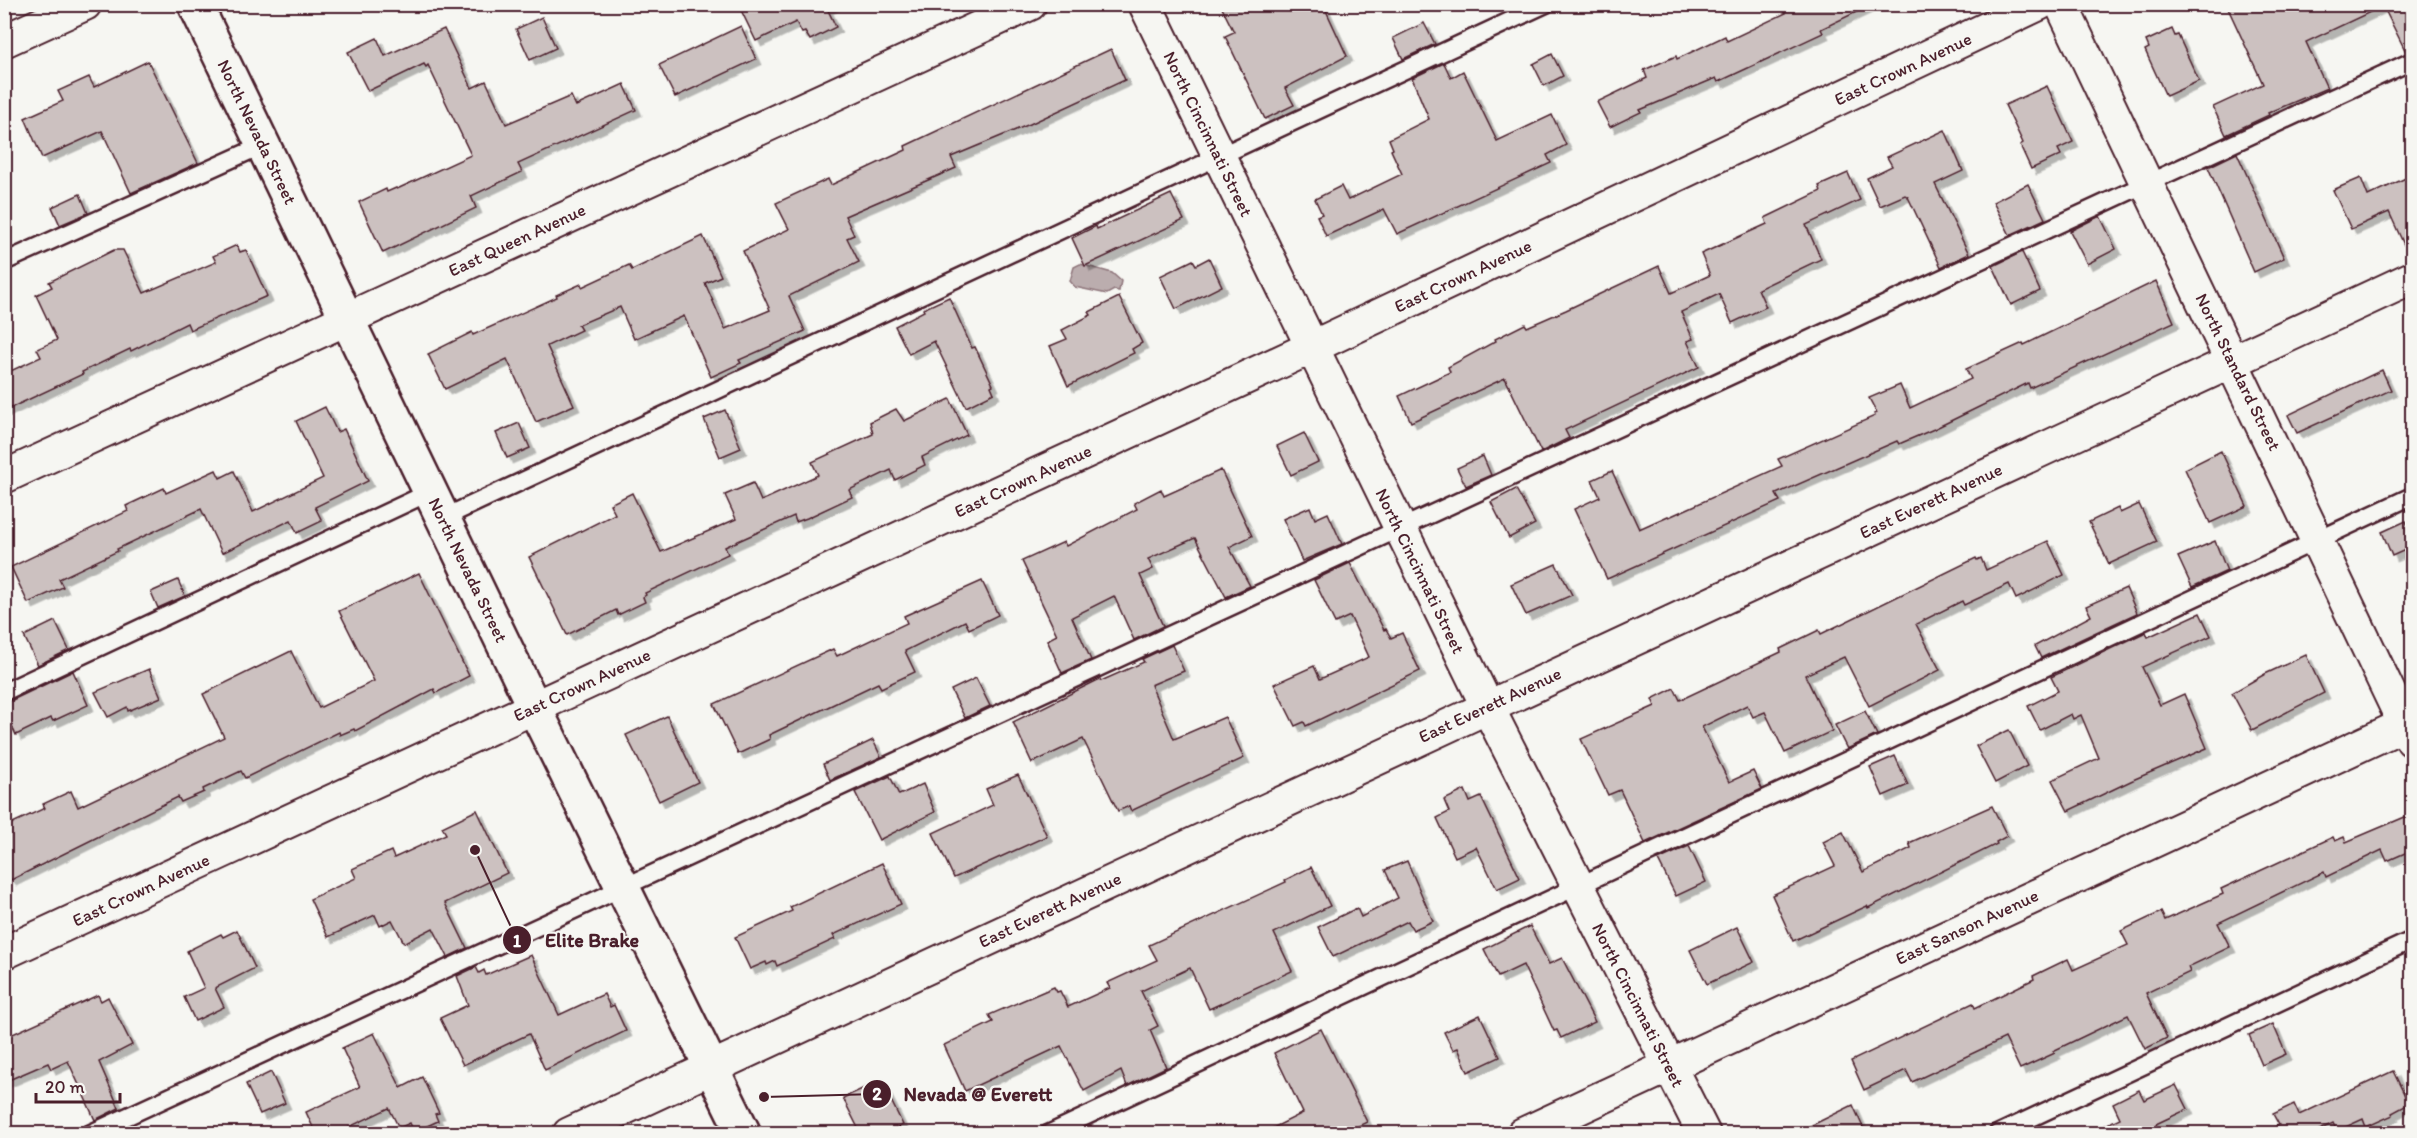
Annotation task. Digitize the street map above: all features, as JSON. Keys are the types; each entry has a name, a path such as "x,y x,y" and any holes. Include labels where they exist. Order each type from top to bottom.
{"main road":[{"name":"North Nevada Street","path":"195,4 534,707 744,1134"}],"street":[{"path":"4,41 85,4"},
{"name":"East Queen Avenue","path":"4,477 1030,4"},
{"name":"North Cincinnati Street","path":"1145,4 1310,348 1487,706 1704,1134"},
{"name":"East Crown Avenue","path":"4,953 1310,348 2039,4"},
{"name":"North Standard Street","path":"2061,4 2410,728"},
{"name":"East Everett Avenue","path":"569,1134 2412,278"},
{"name":"East Sanson Avenue","path":"1523,1134 1669,1065 2410,728"}],"lane":[{"path":"4,692 437,505 1219,158 1546,4"},
{"path":"89,1134 2412,61"},
{"path":"4,262 263,145"},
{"path":"1047,1134 2412,496"},
{"path":"1997,1134 2412,940"}],"shaded area":[{"path":"1080,264 1112,273 1121,281 1119,291 1114,290 1107,294 1075,287 1070,281 1074,267"}],"building":[{"path":"738,4 835,4 827,8 836,27 810,40 805,32 802,33 796,22 756,41"},
{"path":"1220,4 1323,4 1347,56 1285,88 1294,105 1265,119 1225,36 1234,32"},
{"path":"1782,4 1873,4 1821,29 1823,33 1718,82 1716,78 1640,110 1641,112 1610,127 1597,102 1647,78 1644,70 1676,56 1677,59 1725,36 1727,41 1786,13"},
{"path":"2226,4 2412,4 2412,51 2406,52 2383,6 2306,42 2327,88 2268,113 2269,115 2226,135 2213,107 2263,84"},
{"path":"542,17 556,48 530,60 516,29"},
{"path":"1424,23 1435,44 1403,59 1393,38"},
{"path":"741,26 756,59 675,97 659,65"},
{"path":"444,29 472,88 486,81 506,124 571,96 576,106 624,84 636,110 518,164 522,172 471,196 476,208 383,253 359,202 386,189 387,192 397,189 471,155 428,65 426,67 424,64 368,91 348,52 377,38 385,56"},
{"path":"2172,29 2175,36 2178,35 2199,81 2166,96 2145,50 2149,48 2146,41"},
{"path":"1111,49 1125,80 951,157 956,168 845,216 854,235 847,238 859,262 789,296 805,331 739,360 741,363 711,377 684,316 634,339 620,307 578,325 581,330 547,346 574,405 536,422 507,359 445,389 428,354 472,332 473,335 557,297 556,295 581,284 582,287 629,265 632,270 703,236 721,276 705,283 725,329 770,310 743,251 789,229 776,203 828,179 831,185 906,150 905,146"},
{"path":"1552,54 1563,76 1544,86 1533,64"},
{"path":"148,61 198,163 131,193 102,131 42,158 25,118 63,101 58,91 89,77 94,87"},
{"path":"1444,63 1451,78 1463,71 1497,141 1552,115 1566,145 1547,155 1551,163 1397,234 1384,209 1326,236 1317,216 1322,214 1315,199 1341,186 1348,200 1402,174 1391,150 1393,149 1389,139 1429,119 1412,78"},
{"path":"2047,86 2073,142 2058,149 2061,155 2031,169 2020,145 2023,143 2005,105"},
{"path":"1945,130 1963,171 1935,184 1969,254 1941,267 1908,197 1905,195 1880,206 1867,178 1892,166 1887,157"},
{"path":"2237,153 2284,258 2254,272 2208,167"},
{"path":"1848,173 1860,200 1806,225 1821,259 1758,289 1766,307 1732,323 1719,294 1681,312 1693,339 1687,341 1699,367 1565,430 1569,438 1541,452 1505,378 1411,422 1399,396 1450,372 1448,367 1496,341 1495,339 1525,324 1527,327 1566,310 1659,266 1671,293 1710,275 1701,254 1767,224 1765,218 1821,191 1819,186"},
{"path":"2412,175 2411,260 2389,212 2351,229 2333,190 2361,178 2368,196"},
{"path":"2028,184 2045,219 2010,235 1993,202"},
{"path":"80,194 88,213 60,225 52,207"},
{"path":"1171,194 1184,220 1085,266 1072,238 1096,226 1097,229"},
{"path":"2100,216 2116,249 2087,264 2070,231"},
{"path":"237,245 240,252 246,250 267,296 190,330 187,323 4,411 4,374 41,357 37,349 57,340 36,295 52,287 49,282 114,250 123,250 144,293 216,262 213,256"},
{"path":"2022,252 2040,291 2011,305 1993,266"},
{"path":"1209,258 1222,286 1176,309 1160,276 1193,260 1196,265"},
{"path":"2156,281 2174,322 2030,388 2028,383 1934,429 1899,444 1897,441 1776,494 1780,501 1607,579 1574,509 1600,497 1592,480 1612,471 1639,529 1782,466 1778,459 1875,416 1874,414 1877,413 1869,398 1900,385 1910,408 1971,379 1966,369 2023,343 2024,345"},
{"path":"949,297 972,348 975,347 993,385 991,386 994,393 966,407 934,341 909,354 895,326"},
{"path":"1119,297 1142,343 1132,349 1134,353 1068,386 1050,346 1067,339 1062,330 1091,315 1089,312"},
{"path":"2382,370 2391,390 2297,433 2288,415"},
{"path":"950,399 967,435 922,457 925,465 895,480 891,470 849,490 852,497 807,518 796,522 794,516 725,547 728,554 645,593 643,597 645,602 618,615 616,610 567,635 529,557 615,514 610,504 632,493 661,552 736,519 725,495 753,483 761,501 818,475 812,462 873,434 870,422 896,409 904,421"},
{"path":"325,407 337,432 344,429 368,481 315,507 322,521 297,533 291,520 222,553 201,509 59,579 63,587 28,603 11,567 128,511 126,506 164,488 166,493 216,470 220,478 234,471 253,512 323,478 296,421"},
{"path":"725,410 741,448 720,457 704,419"},
{"path":"519,423 530,448 507,458 496,433"},
{"path":"1304,433 1318,462 1291,475 1277,446"},
{"path":"2221,451 2247,506 2210,523 2185,469"},
{"path":"1483,456 1491,475 1466,486 1457,468"},
{"path":"1221,470 1252,536 1229,547 1250,586 1226,597 1195,538 1148,559 1153,569 1140,575 1163,626 1134,640 1114,596 1072,617 1091,660 1062,673 1047,640 1057,635 1022,561 1064,542 1066,546 1137,509 1134,503 1161,489 1164,496"},
{"path":"1516,489 1535,524 1509,538 1491,502"},
{"path":"2139,504 2157,542 2109,564 2089,522 2118,508 2120,513"},
{"path":"1310,507 1315,519 1328,513 1342,544 1302,561 1283,519"},
{"path":"2406,521 2412,535 2412,547 2392,556 2382,532"},
{"path":"2048,541 2064,575 2016,599 2009,584 1964,605 1962,601 1916,624 1940,670 1869,706 1844,657 1805,675 1832,731 1785,753 1765,712 1753,717 1747,705 1702,727 1729,782 1753,771 1762,789 1645,843 1620,790 1608,795 1581,739 1655,706 1652,699 1674,688 1680,700 1781,652 1780,649 1819,630 1821,634 1976,558 1977,560 1981,558 1986,570"},
{"path":"2215,541 2227,571 2192,587 2178,557"},
{"path":"1350,563 1384,630 1386,629 1391,638 1402,633 1420,671 1306,726 1304,722 1295,726 1274,684 1314,666 1320,679 1369,657 1350,616 1335,623 1314,580"},
{"path":"1556,564 1572,595 1526,615 1511,584"},
{"path":"419,573 469,676 436,693 434,689 355,731 354,729 340,735 339,732 245,778 241,771 181,802 178,797 11,880 4,867 4,827 45,808 43,804 71,791 78,807 224,737 203,694 291,651 319,708 374,681 339,611"},
{"path":"178,580 185,596 158,608 151,592"},
{"path":"982,581 998,615 969,629 965,621 905,651 915,672 881,688 878,683 769,735 770,739 738,754 714,704 833,649 837,656 907,623 904,616"},
{"path":"2126,588 2137,613 2041,658 2035,646 2091,616 2086,606"},
{"path":"2200,613 2211,636 2142,667 2160,705 2184,694 2207,748 2068,811 2052,780 2099,758 2081,715 2073,719 2071,714 2040,730 2028,706 2058,691 2051,677 2146,632 2148,637"},
{"path":"55,621 69,650 38,665 24,636"},
{"path":"1172,645 1184,671 1151,685 1174,739 1225,717 1244,758 1131,811 1129,806 1118,811 1083,739 1032,763 1013,722 1100,679 1101,681 1144,662 1142,659"},
{"path":"2306,655 2324,693 2252,730 2232,693 2265,674"},
{"path":"149,669 161,697 128,711 127,707 108,717 95,692"},
{"path":"73,671 88,705 53,721 51,718 16,735 4,710 4,704"},
{"path":"976,678 990,706 965,718 951,690"},
{"path":"1865,711 1877,735 1847,749 1835,725"},
{"path":"667,716 698,782 659,801 626,735"},
{"path":"2009,730 2027,766 1995,783 1976,746"},
{"path":"873,740 881,757 830,780 823,764"},
{"path":"1895,756 1908,785 1883,796 1870,767"},
{"path":"1018,775 1047,836 954,878 933,833 993,805 986,789"},
{"path":"890,776 899,795 923,784 935,812 879,840 855,792"},
{"path":"1465,790 1470,802 1481,797 1520,878 1497,889 1476,847 1455,857 1437,818 1449,812 1444,800"},
{"path":"1992,806 2007,836 1996,842 1997,844 1868,908 1867,906 1793,941 1772,895 1835,866 1823,842 1843,832 1863,872 1911,848 1909,843"},
{"path":"477,810 507,873 445,903 467,948 448,957 433,928 404,943 392,920 380,926 375,915 328,937 310,899 356,878 352,869 391,851 394,858 446,834 442,827"},
{"path":"2412,814 2412,835 2409,837 2412,850 2387,861 2382,850 2326,877 2324,872 2218,923 2230,947 2188,967 2190,972 2146,993 2167,1038 2145,1049 2128,1015 2020,1069 2005,1038 1912,1082 1906,1070 1864,1090 1851,1061 1973,1003 1975,1008 2034,979 2033,976 2068,959 2073,970 2128,945 2121,931 2161,912 2165,920 2223,894 2221,889 2333,837 2335,841 2344,837 2346,842"},
{"path":"1689,846 1706,882 1676,896 1658,860"},
{"path":"1407,861 1433,921 1413,930 1408,921 1333,957 1318,927 1357,908 1361,917 1398,898 1385,870"},
{"path":"882,863 901,904 833,935 835,939 777,966 775,961 767,965 766,962 750,969 735,937 792,911 790,907"},
{"path":"1311,867 1330,906 1274,933 1292,971 1209,1009 1190,968 1141,991 1158,1026 1150,1030 1166,1067 1127,1086 1121,1071 1084,1091 1061,1046 965,1091 944,1045 993,1022 989,1015 1054,987 1057,992 1060,991 1068,1007 1110,988 1107,983 1157,960 1149,945 1286,882 1285,880"},
{"path":"1530,926 1549,964 1562,958 1595,1022 1561,1038 1557,1030 1554,1031 1523,965 1498,977 1484,949"},
{"path":"1737,927 1754,962 1707,984 1690,950"},
{"path":"237,930 255,968 215,988 224,1007 195,1021 184,997 204,988 187,951 221,934 223,937"},
{"path":"531,955 559,1015 604,994 610,1007 614,1005 626,1031 545,1070 529,1034 463,1065 440,1018 468,1005 457,976 476,967 479,973 484,970 486,975"},
{"path":"98,995 101,1001 108,997 132,1045 99,1062 119,1108 95,1120 68,1061 51,1069 48,1063 4,1082 4,1038"},
{"path":"1480,1015 1500,1057 1468,1072 1458,1048 1453,1050 1444,1032"},
{"path":"2273,1024 2286,1054 2262,1065 2249,1035"},
{"path":"1321,1029 1367,1122 1342,1134 1261,1134 1303,1113 1274,1053"},
{"path":"374,1033 401,1088 422,1077 439,1113 435,1114 438,1121 414,1132 410,1123 399,1128 389,1108 349,1127 352,1134 316,1134 306,1112 360,1087 342,1048"},
{"path":"2393,1071 2409,1104 2392,1113 2393,1115 2366,1127 2363,1119 2337,1131 2333,1123 2312,1134 2261,1134 2279,1125 2273,1114 2294,1104 2299,1115"},
{"path":"271,1072 285,1103 260,1114 246,1084"},
{"path":"881,1080 903,1125 885,1134 861,1134 843,1098"},
{"path":"2176,1085 2188,1109 2156,1124 2160,1134 2086,1134 2120,1118 2113,1103 2139,1090 2144,1100"},
{"path":"1853,1105 1866,1134 1794,1134"}],"place":[{"name":"Elite Brake","path":"475,850"},
{"name":"Nevada @ Everett","path":"764,1097"}]}
